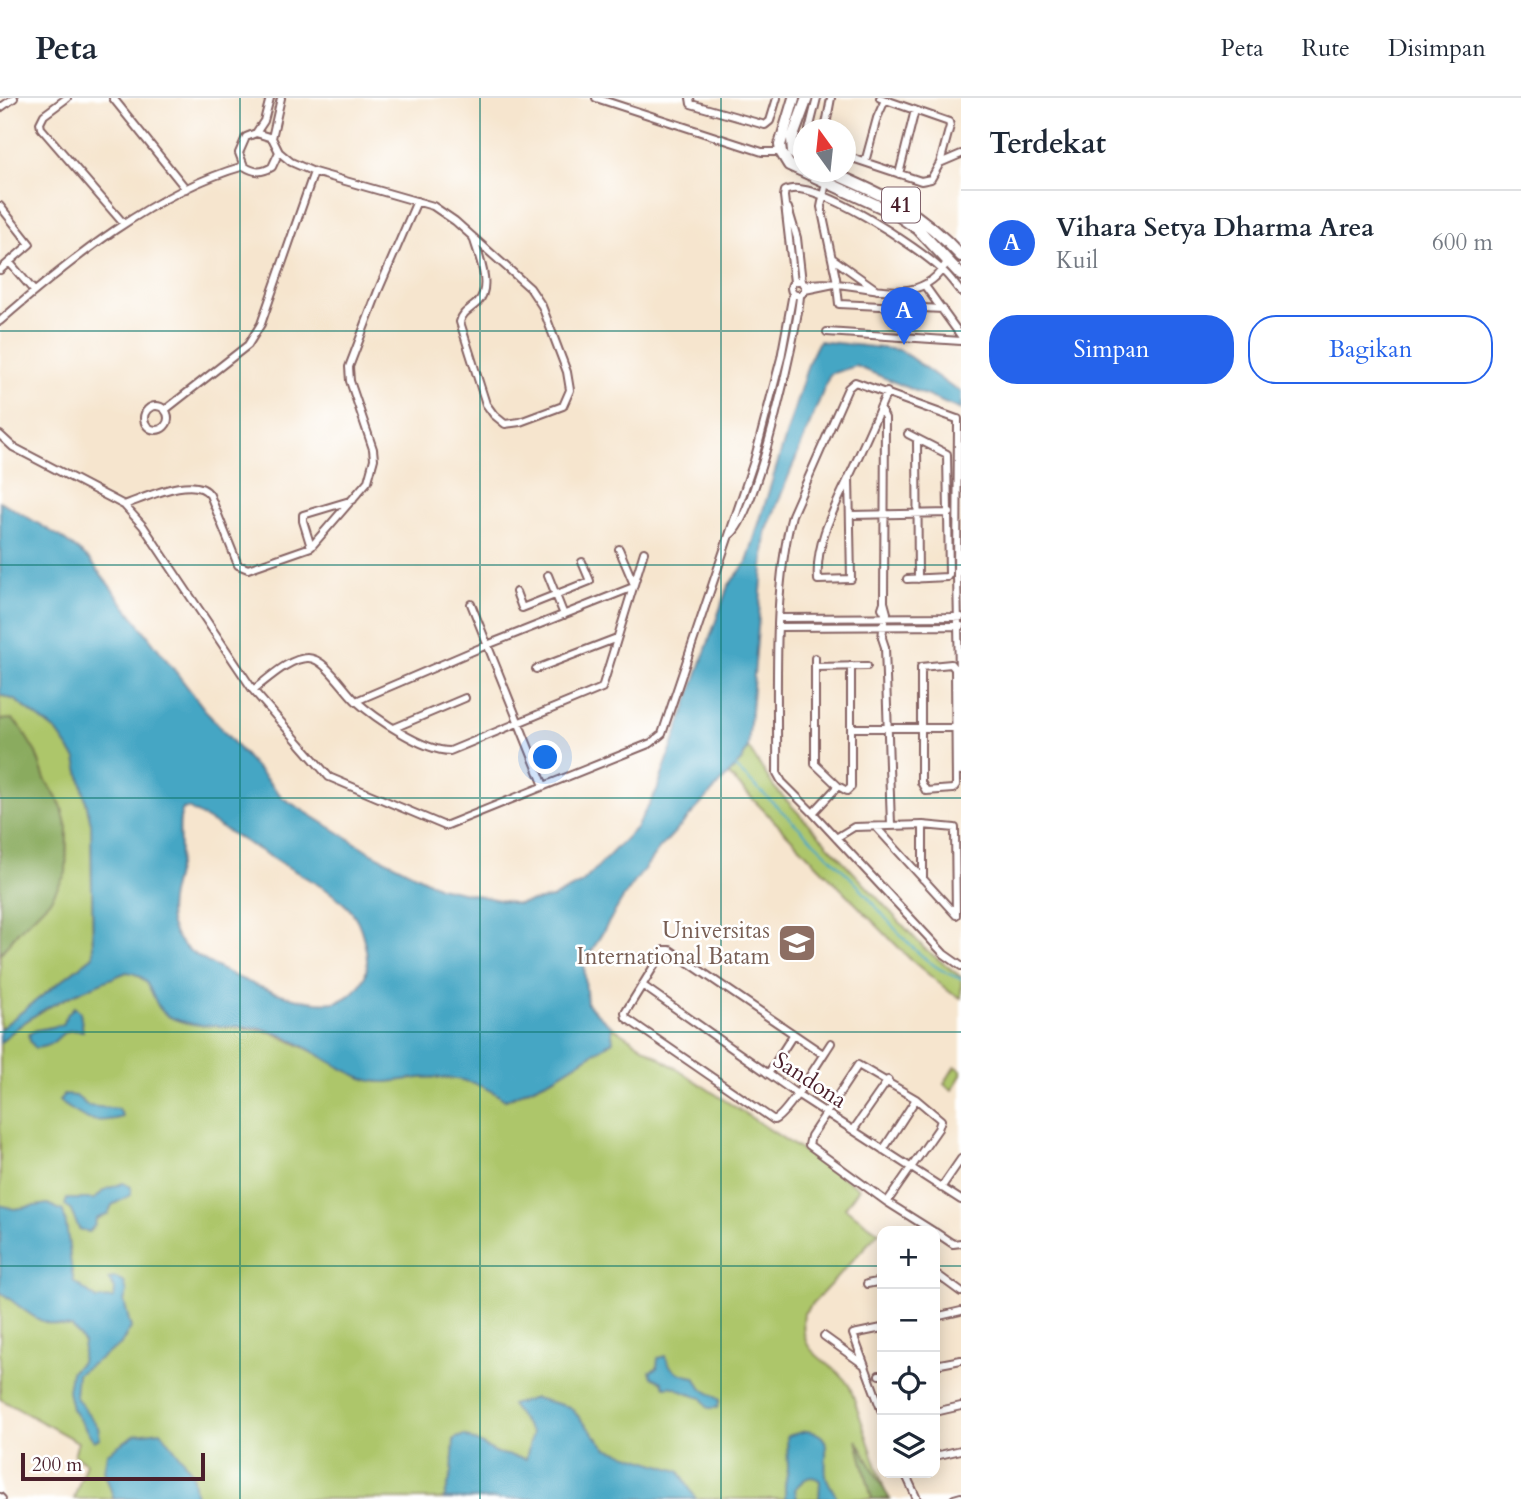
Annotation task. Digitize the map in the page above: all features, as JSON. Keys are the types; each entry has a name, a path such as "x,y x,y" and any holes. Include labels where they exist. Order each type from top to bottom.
{"highway":[{"path":"785,145 793,98"},
{"path":"785,145 807,98"},
{"path":"785,145 793,153"},
{"name":"41","path":"785,145 789,165 793,166"},
{"name":"41","path":"840,182 927,222 961,256"},
{"name":"41","path":"880,199 918,229 945,265 961,275"}],"street":[{"path":"0,108 14,98"},
{"path":"67,98 44,115 41,128 124,224"},
{"path":"113,98 186,189"},
{"path":"270,98 264,121 256,133 239,147 240,158 249,170 261,172 276,162 279,152"},
{"path":"281,98 272,138 279,152 292,162 314,172 433,206 455,221 473,237 530,288 542,306 566,372 570,390 564,407 520,422 505,424 486,404 460,322 462,315 479,301 484,292 483,274 473,237"},
{"path":"596,98 762,152 785,145"},
{"path":"690,98 691,104 765,125 770,121 777,98"},
{"path":"812,118 817,98"},
{"path":"827,119 831,98"},
{"path":"856,159 899,174 926,181 931,179 940,163 949,122 882,99 864,162"},
{"path":"899,174 915,110"},
{"path":"256,133 272,138"},
{"path":"940,163 960,155"},
{"path":"220,173 240,158"},
{"path":"276,162 292,162"},
{"path":"0,321 34,291 124,224 186,189 220,173 244,166"},
{"path":"165,410 248,345 261,324 314,172"},
{"path":"827,182 821,207 839,304 943,309"},
{"path":"0,435 13,447 124,505 143,526 253,690 329,777 445,826 651,743 662,734 757,449 800,288 797,238 785,191 794,188 823,196 868,216 945,265 961,292"},
{"path":"124,505 187,485 199,485 210,495 237,565 242,568 248,569 311,547 368,481 374,459 373,449 350,381 349,367 378,290 417,201"},
{"path":"0,206 30,244 0,270"},
{"path":"831,257 879,291"},
{"path":"10,263 34,291"},
{"path":"800,288 836,284 894,292 925,286 945,265"},
{"path":"925,286 961,339"},
{"path":"827,332 961,339"},
{"path":"961,771 956,513 958,419 855,382 848,388 792,515 787,534 779,618 777,773 782,782 944,954 961,966"},
{"path":"849,477 851,579 818,580 817,566 823,537 849,477 887,392"},
{"path":"880,408 884,418 884,602 887,612 882,638 885,647 891,825"},
{"path":"907,579 947,577 956,513 947,454 908,435"},
{"path":"918,440 918,579"},
{"path":"311,547 303,515 354,499"},
{"path":"851,515 956,513"},
{"path":"619,549 632,585"},
{"path":"253,690 296,660 311,657 321,662 356,701 394,728 433,748 450,751 601,688 644,552"},
{"path":"516,592 523,608 590,581 582,562"},
{"path":"548,575 564,615"},
{"path":"356,701 632,585"},
{"path":"471,604 544,786"},
{"path":"779,627 885,616 960,617"},
{"path":"779,618 884,628 960,626"},
{"path":"536,669 617,638"},
{"path":"815,658 816,764 838,786 847,791 851,788 851,666"},
{"path":"951,664 955,669 954,788 926,791 921,782 921,727 921,667 951,664"},
{"path":"815,667 867,666"},
{"path":"394,728 465,698"},
{"path":"852,728 956,728"},
{"path":"813,813 838,786"},
{"path":"923,825 923,880"},
{"path":"835,838 854,827 952,826 956,830 956,915 876,827"},
{"path":"823,1054 670,950 664,950 625,1013 626,1018 771,1119 780,1118 831,1043"},
{"name":"Sandona","path":"642,985 797,1094 961,1200"},
{"path":"768,1074 793,1035"},
{"path":"887,1202 941,1122 940,1118 916,1099 888,1080 858,1065 811,1136 809,1145 887,1202 925,1226"},
{"path":"854,1129 888,1080"},
{"path":"883,1150 916,1099"},
{"path":"941,1188 961,1159"},
{"path":"940,1236 953,1244 961,1243"},
{"path":"940,1277 961,1292"},
{"path":"867,1284 877,1282"},
{"path":"940,1316 961,1311"},
{"path":"877,1329 853,1334 877,1398"},
{"path":"824,1336 865,1365"},
{"path":"940,1364 961,1360"},
{"path":"940,1411 961,1406"},
{"path":"940,1454 961,1450"},
{"path":"907,1478 917,1499"},
{"path":"954,1499 961,1497"}],"green space":[{"path":"0,695 15,700 58,732 76,759 91,823 93,956 0,1029 0,954 66,873 67,828 61,805 45,779 36,753 12,720 0,720"},
{"path":"12,719 21,728 36,753 45,779 61,805 67,828 66,873 51,899 0,954 0,720"},
{"path":"748,747 774,787 924,948 961,977 961,998 951,993 910,959 728,774 742,760"},
{"path":"127,971 148,983 160,1008 182,1021 271,1032 378,1082 428,1077 464,1079 481,1085 506,1100 555,1077 612,1041 611,1026 859,1188 845,1208 877,1231 877,1234 804,1313 803,1329 810,1349 842,1376 850,1387 877,1467 877,1477 858,1444 872,1499 74,1499 86,1463 74,1455 78,1442 0,1399 0,1043 28,1020 76,993"},
{"path":"955,1066 961,1070 961,1075 952,1090 944,1084"},
{"path":"857,1440 890,1499 872,1499"}],"water":[{"path":"819,341 900,350 961,391 961,410 856,366 830,374 766,532 748,747 742,760 659,849 623,898 584,964 587,1004 611,1026 613,1041 555,1077 505,1100 483,1087 448,1078 384,1082 368,1080 277,1033 251,1027 179,1021 162,1011 143,979 127,972 76,993 44,1010 0,1043 0,1029 93,956 91,823 76,759 57,732 15,700 0,695 0,501 59,536 89,559 209,715 283,798 370,852 439,887 517,904 552,898 582,883 636,828 657,790 728,586 747,562 809,361","holes":["188,808 327,890 354,915 366,950 365,977 348,996 334,1002 299,999 256,985 215,966 178,940 169,918 171,893 179,862 183,809"]},
{"path":"74,1007 80,1012 83,1031 67,1031 51,1044 35,1048 29,1034 62,1025"},
{"path":"63,1095 76,1096 88,1106 119,1109 123,1117 88,1119 59,1101"},
{"path":"123,1183 131,1187 131,1195 112,1205 108,1214 96,1219 89,1232 79,1229 71,1211 65,1205 67,1199 95,1199 104,1190"},
{"path":"48,1204 63,1211 74,1282 97,1299 114,1298 115,1289 108,1279 116,1278 124,1282 127,1292 124,1301 131,1328 120,1345 77,1374 75,1396 98,1427 100,1438 94,1441 72,1409 68,1391 71,1372 81,1362 84,1343 72,1327 49,1324 0,1292 0,1205 14,1209"},
{"path":"665,1356 673,1369 695,1377 701,1388 720,1400 717,1408 708,1408 702,1398 674,1387 665,1387 662,1382 652,1377 650,1371 657,1368 658,1358"},
{"path":"535,1398 570,1407 606,1448 679,1471 696,1499 444,1499 452,1472 454,1439 464,1435 497,1453 526,1459 532,1433 511,1405"},
{"path":"161,1431 192,1472 196,1499 114,1499 104,1471 107,1453 136,1434"},
{"path":"806,1431 821,1436 825,1441 827,1477 838,1499 819,1499 820,1481 810,1477 795,1489 797,1499 785,1499 787,1436"}],"waterway":[{"path":"735,767 848,875 913,948 928,961 961,979"}],"place":[{"name":"Vihara Setya Dharma Area","path":"904,345"},
{"name":"Universitas International Batam","path":"797,943"}]}
